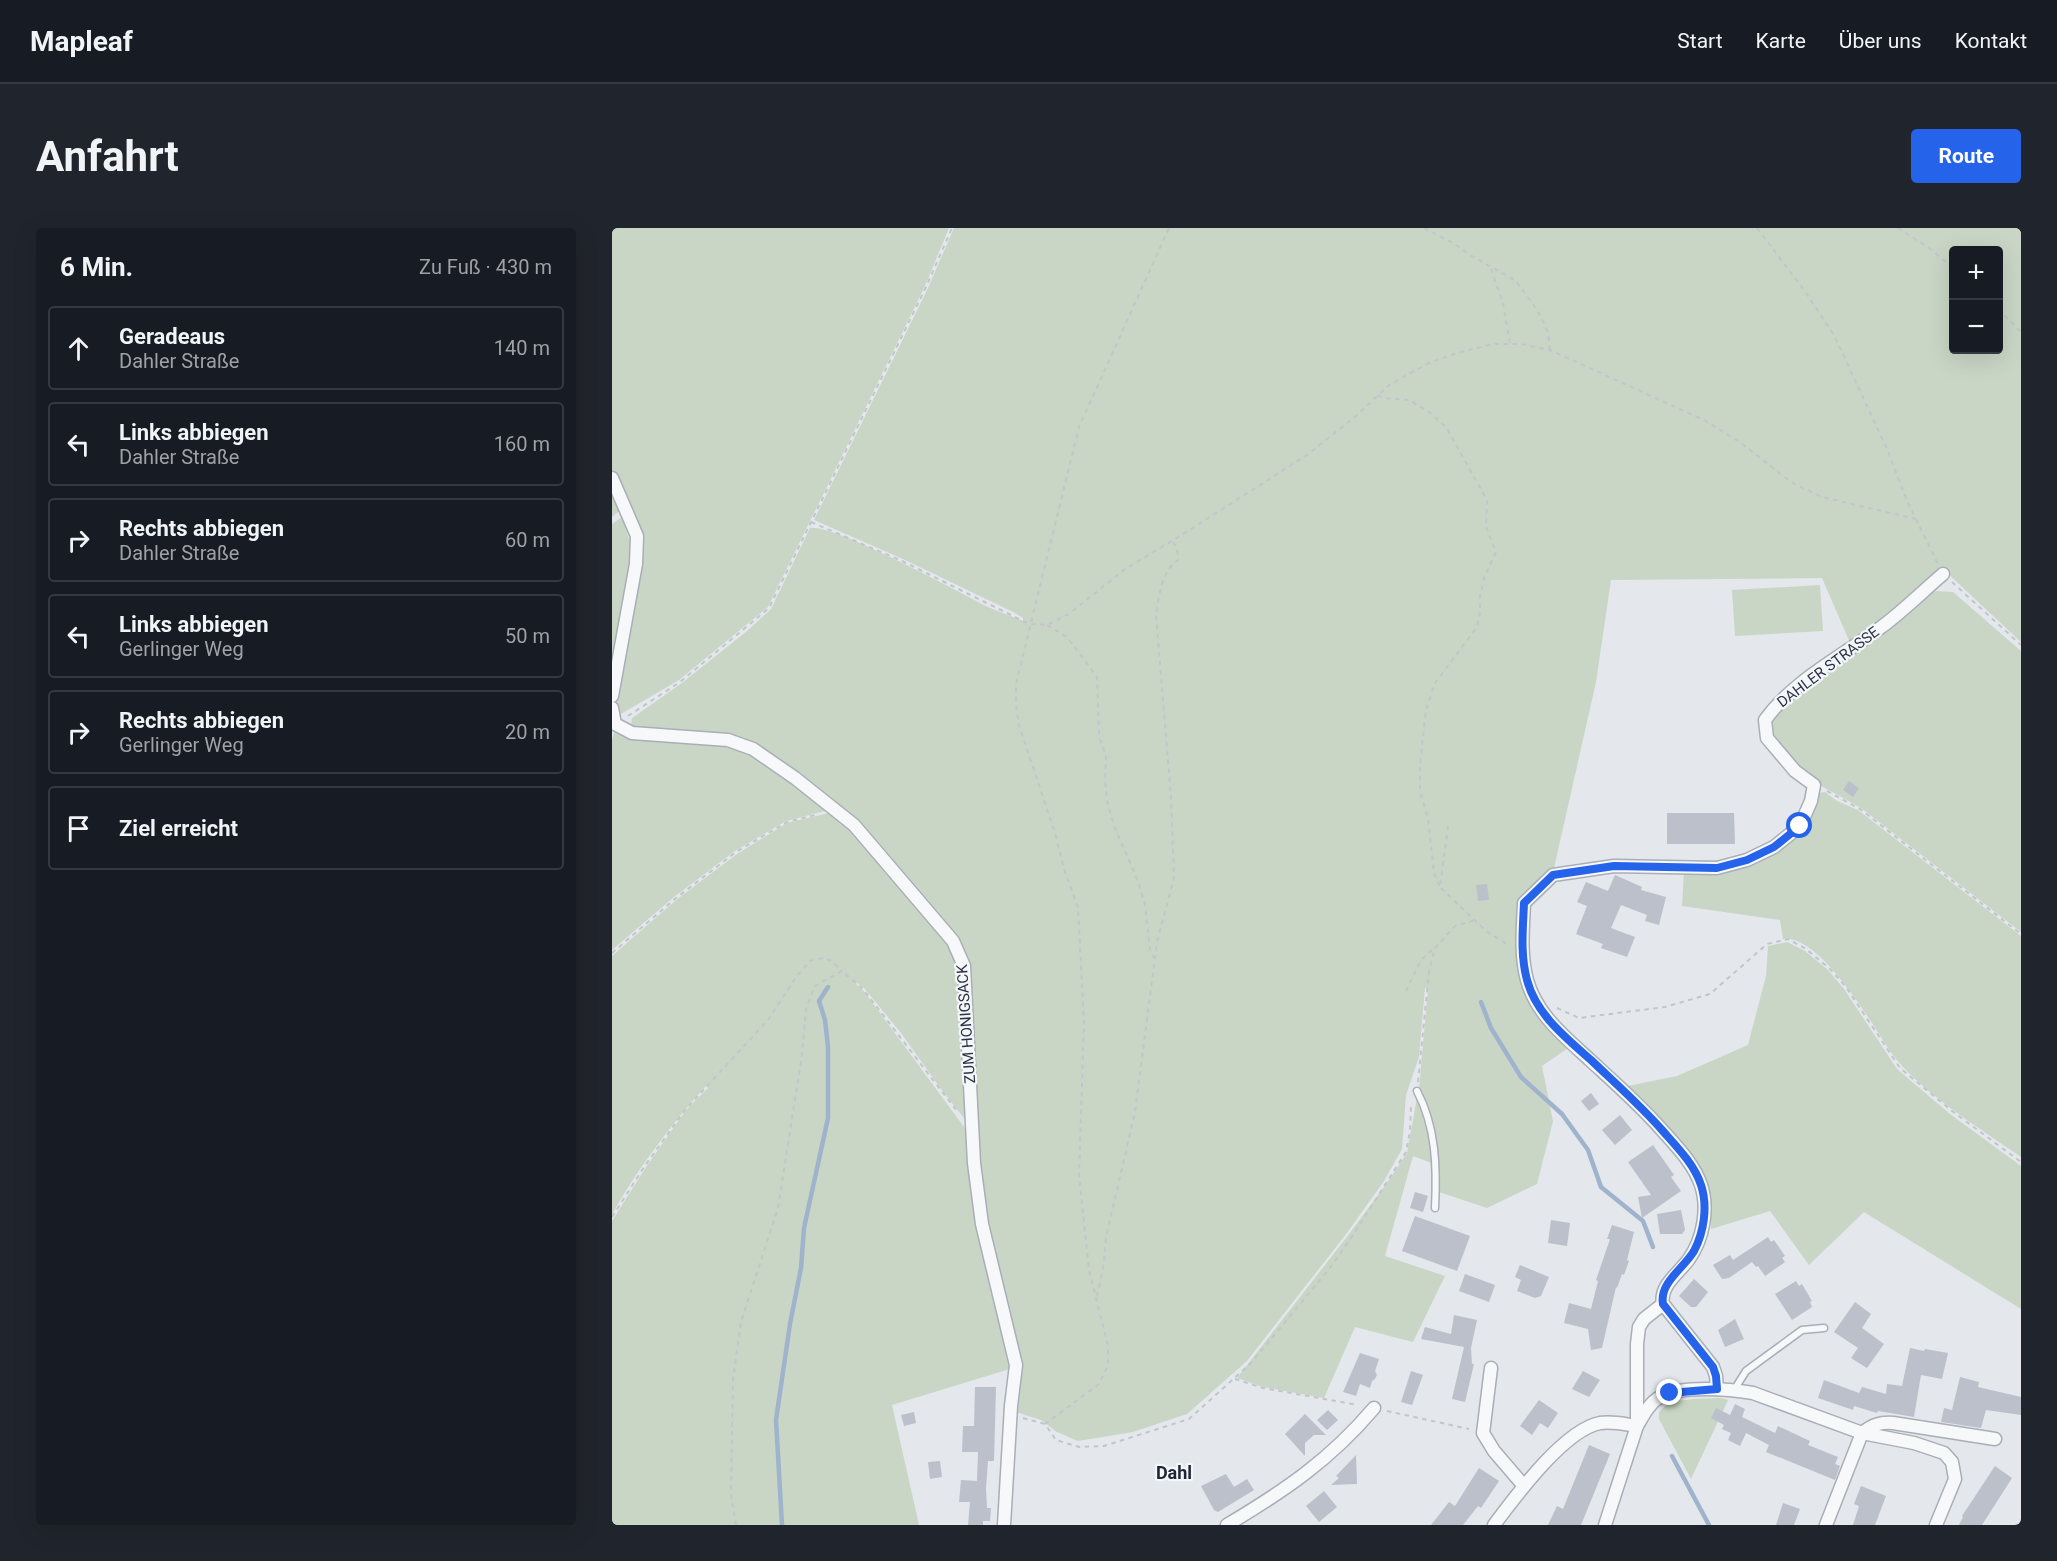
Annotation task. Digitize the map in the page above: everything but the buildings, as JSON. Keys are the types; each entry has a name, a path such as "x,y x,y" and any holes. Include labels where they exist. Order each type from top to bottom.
{"street":[{"path":"612,478 637,536 636,564 612,696"},
{"name":"DAHLER STRASSE","path":"1814,785 1795,771 1767,738 1765,720 1777,704 1824,666 1881,627 1943,574"},
{"path":"612,708 615,724"},
{"name":"ZUM HONIGSACK","path":"615,724 632,732 728,740 753,749 854,825 952,941 964,966 974,1163 982,1224 1016,1365 1004,1525"},
{"path":"1717,1389 1713,1367 1663,1304 1662,1299 1664,1289 1689,1259 1698,1242 1705,1213 1701,1185 1682,1153 1647,1112 1548,1020 1533,998 1526,979 1522,954 1524,903 1553,875 1614,866 1717,868 1747,860 1774,847 1800,826 1814,785"},
{"path":"1636,1426 1638,1333 1644,1318 1663,1304"},
{"path":"1491,1368 1483,1432 1494,1451 1524,1486"},
{"path":"1605,1525 1636,1426 1648,1407 1663,1395 1717,1389 1753,1393 1862,1433 1914,1443 1944,1453 1952,1462 1955,1479 1936,1525"},
{"path":"1227,1525 1294,1483 1320,1462 1374,1408"},
{"path":"1494,1525 1524,1486 1565,1444 1589,1427 1599,1423 1614,1422 1636,1426"},
{"path":"1826,1525 1862,1433 1871,1425 1882,1422 1893,1423 1995,1439"}],"lane":[{"path":"1417,1091 1426,1108 1435,1152 1435,1208"},
{"path":"1734,1390 1746,1371 1802,1329 1824,1328"}],"path":[{"path":"615,724 680,682 769,608 926,287 952,228"},
{"path":"1045,1424 1099,1384 1108,1365 1108,1346 1089,1270 1079,1175 1084,1024 1078,907 1019,725 1016,684 1079,427 1169,228"},
{"path":"1424,228 1516,281 1538,311 1548,332 1550,350"},
{"path":"1757,228 1804,290 1834,335 1943,574 2021,645"},
{"path":"1898,228 1928,246 1949,265"},
{"path":"1490,267 1503,303 1510,344"},
{"path":"2003,314 2021,332"},
{"path":"1047,625 1069,614 1125,569 1307,455 1356,416 1389,385 1429,363 1493,344 1550,350 1706,421 1741,443 1791,482 1822,496 1916,519"},
{"path":"1378,395 1382,398 1409,400 1429,412 1446,427 1487,500 1486,527 1496,552 1484,578 1477,627 1436,683 1426,710 1420,764 1420,792 1428,819 1434,873 1440,887 1486,931 1522,954"},
{"path":"811,522 902,561 1029,624 1047,625 1067,637 1097,677 1099,736 1106,756 1105,782 1108,805 1115,828 1141,889 1150,950 1155,960"},
{"path":"1097,1297 1104,1263 1106,1237 1134,1112 1157,942 1174,878 1171,797 1156,615 1159,595 1168,566 1178,560 1177,547 1172,541"},
{"path":"1814,785 1860,809 2021,934"},
{"path":"612,953 676,898 736,852 787,822 835,810"},
{"path":"1440,887 1448,826"},
{"path":"1011,1414 1045,1424 1056,1440 1079,1447 1104,1446 1190,1419 1251,1363 1330,1268 1406,1152 1410,1131 1410,1107 1417,1091 1429,972 1435,948 1455,926 1475,920"},
{"path":"1533,998 1579,1018 1665,1007 1710,994 1767,944 1788,939 1806,949 1830,969 1846,987 1900,1068 1952,1111 2021,1162"},
{"path":"1406,991 1420,960 1440,943"},
{"path":"612,1216 685,1110 768,1020 796,977 810,961 823,958 832,961 863,989 957,1112"},
{"path":"736,1525 731,1495 733,1379 741,1322 778,1208 802,1055 806,1009 814,986 842,971"}],"green space":[{"path":"612,228 949,228 925,286 768,607 679,680 621,714 614,702 639,562 622,509 612,517"},
{"path":"954,228 2021,228 2021,642 1944,570 1851,645 1822,578 1611,580 1596,682 1554,868 1520,901 1523,981 1571,1046 1542,1066 1553,1121 1537,1184 1487,1208 1439,1192 1433,1126 1419,1089 1428,989 1425,988 1419,1057 1406,1095 1402,1149 1384,1181 1347,1233 1247,1361 1187,1414 1133,1432 1078,1441 1057,1432 1041,1420 1013,1411 1018,1364 984,1223 977,1161 967,965 855,823 754,746 634,729 631,726 632,718 682,683 771,609 810,528 823,529 869,547 988,607 1023,621 1023,618 1015,613 905,560 814,520 928,288"},
{"path":"622,517 630,542 631,564 612,664 612,524"},
{"path":"1820,585 1823,631 1735,636 1732,590"},
{"path":"1936,591 1953,592 2021,651 2021,932 1861,808 1816,783 1797,769 1770,737 1768,721 1777,706 1923,598"},
{"path":"615,729 728,742 752,752 829,810 786,821 735,851 674,897 612,950 612,740"},
{"path":"1825,792 1837,801 1858,810 2021,936 2021,1157 1951,1108 1916,1080 1890,1051 1844,983 1828,965 1813,950 1797,941 1783,939 1780,920 1682,906 1684,872 1777,848 1819,793"},
{"path":"833,812 851,828 957,955 971,1127 901,1033 864,988 856,984 863,990 970,1135 1013,1368 892,1405 919,1525 612,1525 612,1221 686,1110 708,1088 706,1086 668,1131 655,1148 631,1182 612,1215 612,956 676,900 737,854 787,823"},
{"path":"1787,942 1805,951 1828,970 1844,989 1897,1069 1950,1114 2021,1166 2021,1309 1864,1212 1809,1265 1770,1211 1711,1229 1710,1200 1697,1168 1623,1087 1677,1076 1748,1045 1766,976 1768,946"},
{"path":"1417,1098 1427,1122 1434,1164 1413,1156 1385,1256 1445,1276 1413,1342 1355,1327 1324,1398 1263,1387 1237,1378 1349,1234 1407,1153"},
{"path":"1721,1398 1728,1400 1691,1479 1659,1419 1659,1412 1670,1402"}],"waterway":[{"path":"782,1525 776,1420 801,1268 804,1228 828,1118 828,1047 825,1020 819,1001 828,987"},
{"path":"1481,1002 1491,1028 1521,1077 1562,1114 1588,1150 1601,1187 1643,1221 1653,1247"},
{"path":"1672,1456 1709,1525"}],"district":[{"name":"Dahl","path":"1174,1472"}],"route":[{"path":"1670,1393 1717,1389 1713,1367 1692,1343 1663,1304 1662,1299 1664,1289 1689,1259 1698,1242 1705,1213 1701,1185 1693,1168 1682,1153 1647,1112 1548,1020 1533,998 1526,979 1522,954 1524,903 1553,875 1614,866 1717,868 1747,860 1774,847 1800,826"}]}
